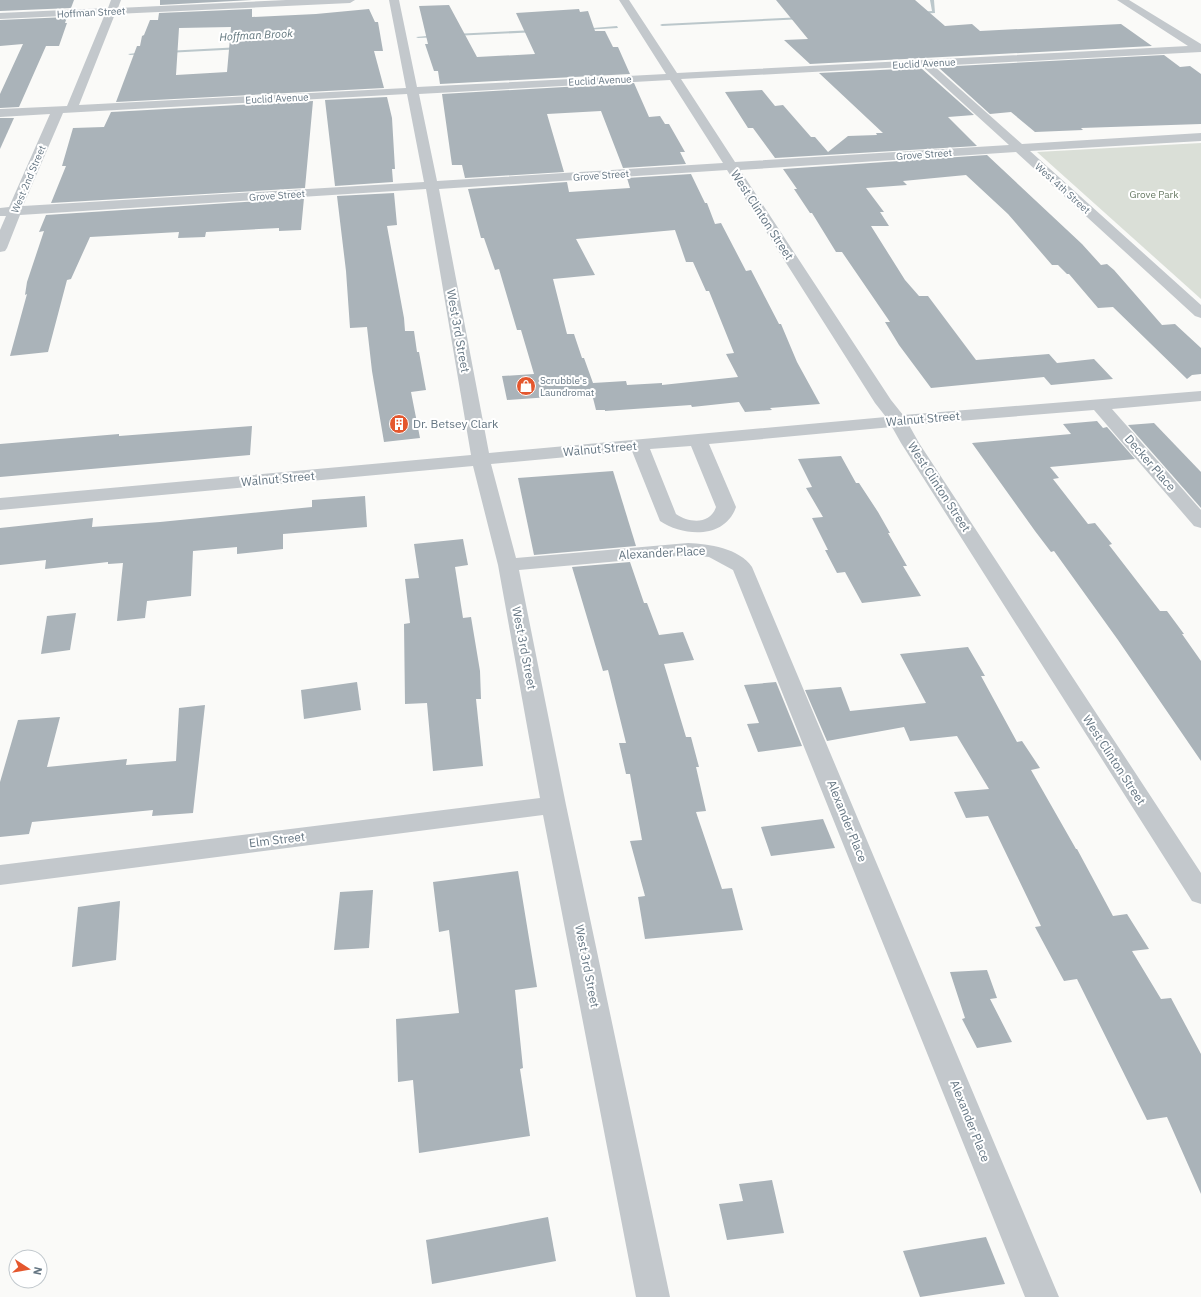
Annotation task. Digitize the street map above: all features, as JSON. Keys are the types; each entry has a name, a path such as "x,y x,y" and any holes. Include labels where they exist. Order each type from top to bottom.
{"street":[{"name":"Hoffman Street","path":"0,16 114,5 350,0"},
{"name":"West 3rd Street","path":"394,0 431,186 481,460 508,565 554,805 653,1297"},
{"name":"West Clinton Street","path":"624,0 879,396 898,421 910,444 1201,894"},
{"path":"1122,0 1200,48"},
{"path":"72,109 114,5"},
{"name":"Euclid Avenue","path":"0,113 1200,48"},
{"name":"West 4th Street","path":"925,63 1201,313"},
{"name":"West 2nd Street","path":"0,248 58,110"},
{"name":"Grove Street","path":"0,212 1201,137"},
{"name":"Walnut Street","path":"0,504 898,421 1201,396"},
{"name":"Decker Place","path":"1099,405 1201,522"},
{"path":"639,445 667,517 673,523 684,526 695,526 713,524 721,519 726,513 726,507 698,440"},
{"name":"Alexander Place","path":"508,565 688,550 709,550 723,555 742,566 1042,1297"},
{"name":"Elm Street","path":"0,875 554,805"}],"green space":[{"name":"Grove Park","path":"1201,143 1201,299 1037,152"}],"building":[{"path":"0,0 74,0 71,8 0,11"},
{"path":"160,0 252,0 160,5"},
{"path":"776,0 915,0 945,26 972,24 980,31 1121,24 1152,46 810,64 784,40 808,39"},
{"path":"449,5 477,57 535,54 516,13 579,9 580,12 588,11 595,31 605,31 613,47 618,47 630,74 440,84 438,71 434,71 425,44 428,44 419,6"},
{"path":"252,9 252,17 316,14 369,9 375,22 378,22 383,51 374,51 384,88 116,102 137,46 140,46 142,36 144,35 150,20 158,20 159,13","holes":["231,27 227,72 176,75 179,28"]},
{"path":"67,17 65,23 67,23 59,46 46,46 19,107 0,108 0,94 23,44 0,46 0,20"},
{"path":"1164,55 1180,67 1190,66 1201,74 1201,124 1081,128 1083,130 1035,132 1011,112 990,114 938,67"},
{"path":"921,68 974,115 948,117 977,146 775,158 753,128 748,128 725,92 762,90 775,106 783,105 811,137 815,137 828,152 848,136 877,135 876,133 883,133 819,73"},
{"path":"634,83 649,117 660,116 665,124 669,124 685,152 680,152 686,164 623,168 601,111 547,114 564,172 465,178 462,165 452,165 442,94"},
{"path":"387,97 392,118 395,169 392,169 393,182 335,186 325,100"},
{"path":"313,101 305,188 51,203 66,166 62,166 73,128 104,127 111,112"},
{"path":"0,118 14,118 0,149"},
{"path":"987,155 1082,244 1101,265 1107,264 1114,270 1162,325 1175,324 1201,348 1201,374 1192,375 1187,379 1113,307 1098,308 1069,274 1067,274 1058,265 1052,265 1008,214 966,175 903,181 907,185 866,188 884,212 880,212 889,226 871,226 905,280 919,296 928,296 976,360 1049,354 1057,363 1094,359 1113,379 1051,385 1044,377 931,388 899,345 885,322 890,322 842,252 836,252 812,213 810,213 794,189 797,189 783,169"},
{"path":"691,174 705,203 707,203 715,224 721,223 746,271 751,270 779,324 781,324 797,362 820,404 770,408 772,410 745,412 739,402 692,407 691,405 605,411 596,410 592,394 507,400 502,376 534,374 521,330 517,330 499,269 495,270 484,238 481,238 468,189 567,182 569,192 630,188 627,178","holes":["675,230 686,262 693,262 706,291 709,291 734,353 726,354 738,377 662,385 662,383 627,385 626,381 593,383 584,358 582,358 574,334 567,334 553,279 595,275 576,239"]},
{"path":"394,193 397,225 387,226 404,318 405,331 414,331 417,352 419,352 426,390 411,392 420,438 384,442 372,371 367,327 350,328 346,271 337,196"},
{"path":"304,198 301,230 279,231 279,228 206,232 205,237 178,238 179,232 90,237 71,279 67,280 48,352 10,356 27,294 25,295 27,282 44,231 39,232 46,215"},
{"path":"1097,421 1103,428 1107,427 1135,459 1050,467 1059,478 1053,479 1088,524 1095,523 1112,544 1109,545 1160,611 1167,611 1201,661 1201,761 1118,640 1054,551 1051,552 1035,531 972,443 1071,434 1063,424"},
{"path":"1154,423 1201,472 1201,508 1128,425"},
{"path":"252,426 250,455 0,477 0,444 119,434 119,436"},
{"path":"841,456 856,483 859,483 890,533 888,533 907,566 903,566 921,596 862,603 845,572 837,573 825,550 828,550 812,518 823,517 806,488 812,487 798,459"},
{"path":"613,471 636,546 534,555 518,478"},
{"path":"365,496 367,527 283,534 283,549 237,554 237,547 193,551 191,596 147,601 145,618 117,621 123,563 108,564 108,562 45,569 46,560 0,565 0,528 93,518 92,527 160,522 312,507 312,500"},
{"path":"463,539 468,565 455,567 463,618 471,617 480,671 481,699 476,699 483,766 433,771 427,703 405,704 404,624 410,623 405,579 419,578 414,544"},
{"path":"630,562 644,603 647,603 659,635 683,632 694,660 664,664 686,737 691,737 699,767 696,767 706,811 696,812 722,889 732,888 743,930 645,939 638,897 645,896 630,841 642,840 630,774 626,774 619,743 626,743 608,670 603,671 572,567"},
{"path":"76,613 70,650 41,654 47,616"},
{"path":"968,647 985,676 981,676 1017,742 1022,741 1040,768 1031,770 1077,849 1113,916 1127,914 1149,949 1132,951 1161,999 1171,998 1201,1054 1201,1194 1167,1117 1147,1120 1077,979 1064,981 1035,927 1041,926 988,816 966,818 954,792 989,789 957,736 910,741 904,727 827,741 805,690 841,687 850,711 926,703 900,654"},
{"path":"357,682 361,710 304,719 301,690"},
{"path":"776,682 802,746 758,752 747,724 759,723 744,685"},
{"path":"205,705 193,813 152,816 153,810 32,822 29,834 0,837 0,782 18,720 60,717 47,767 127,759 126,765 176,761 179,708"},
{"path":"823,819 835,848 771,856 761,827"},
{"path":"518,871 537,987 515,990 523,1068 520,1069 530,1136 419,1153 413,1080 398,1082 396,1019 459,1013 449,930 439,932 433,882"},
{"path":"373,890 369,948 334,950 340,892"},
{"path":"120,901 116,960 72,967 78,907"},
{"path":"987,970 997,998 990,999 1012,1042 977,1048 962,1019 965,1018 950,972"},
{"path":"772,1180 784,1233 727,1240 719,1204 743,1201 739,1184"},
{"path":"548,1217 556,1261 432,1284 426,1240"},
{"path":"986,1237 1005,1284 920,1297 903,1251"}],"waterway":[{"name":"Hoffman Brook","path":"918,13 934,12 932,0"},
{"name":"Hoffman Brook","path":"662,25 804,18"},
{"name":"Hoffman Brook","path":"583,29 617,27"},
{"name":"Hoffman Brook","path":"453,35 536,31"},
{"name":"Hoffman Brook","path":"418,37 438,36"},
{"name":"Hoffman Brook","path":"166,52 241,48"},
{"name":"Hoffman Brook","path":"130,54 145,53"}],"place":[{"name":"Scrubble's Laundromat","path":"526,386"},
{"name":"Dr. Betsey Clark","path":"399,424"}]}
